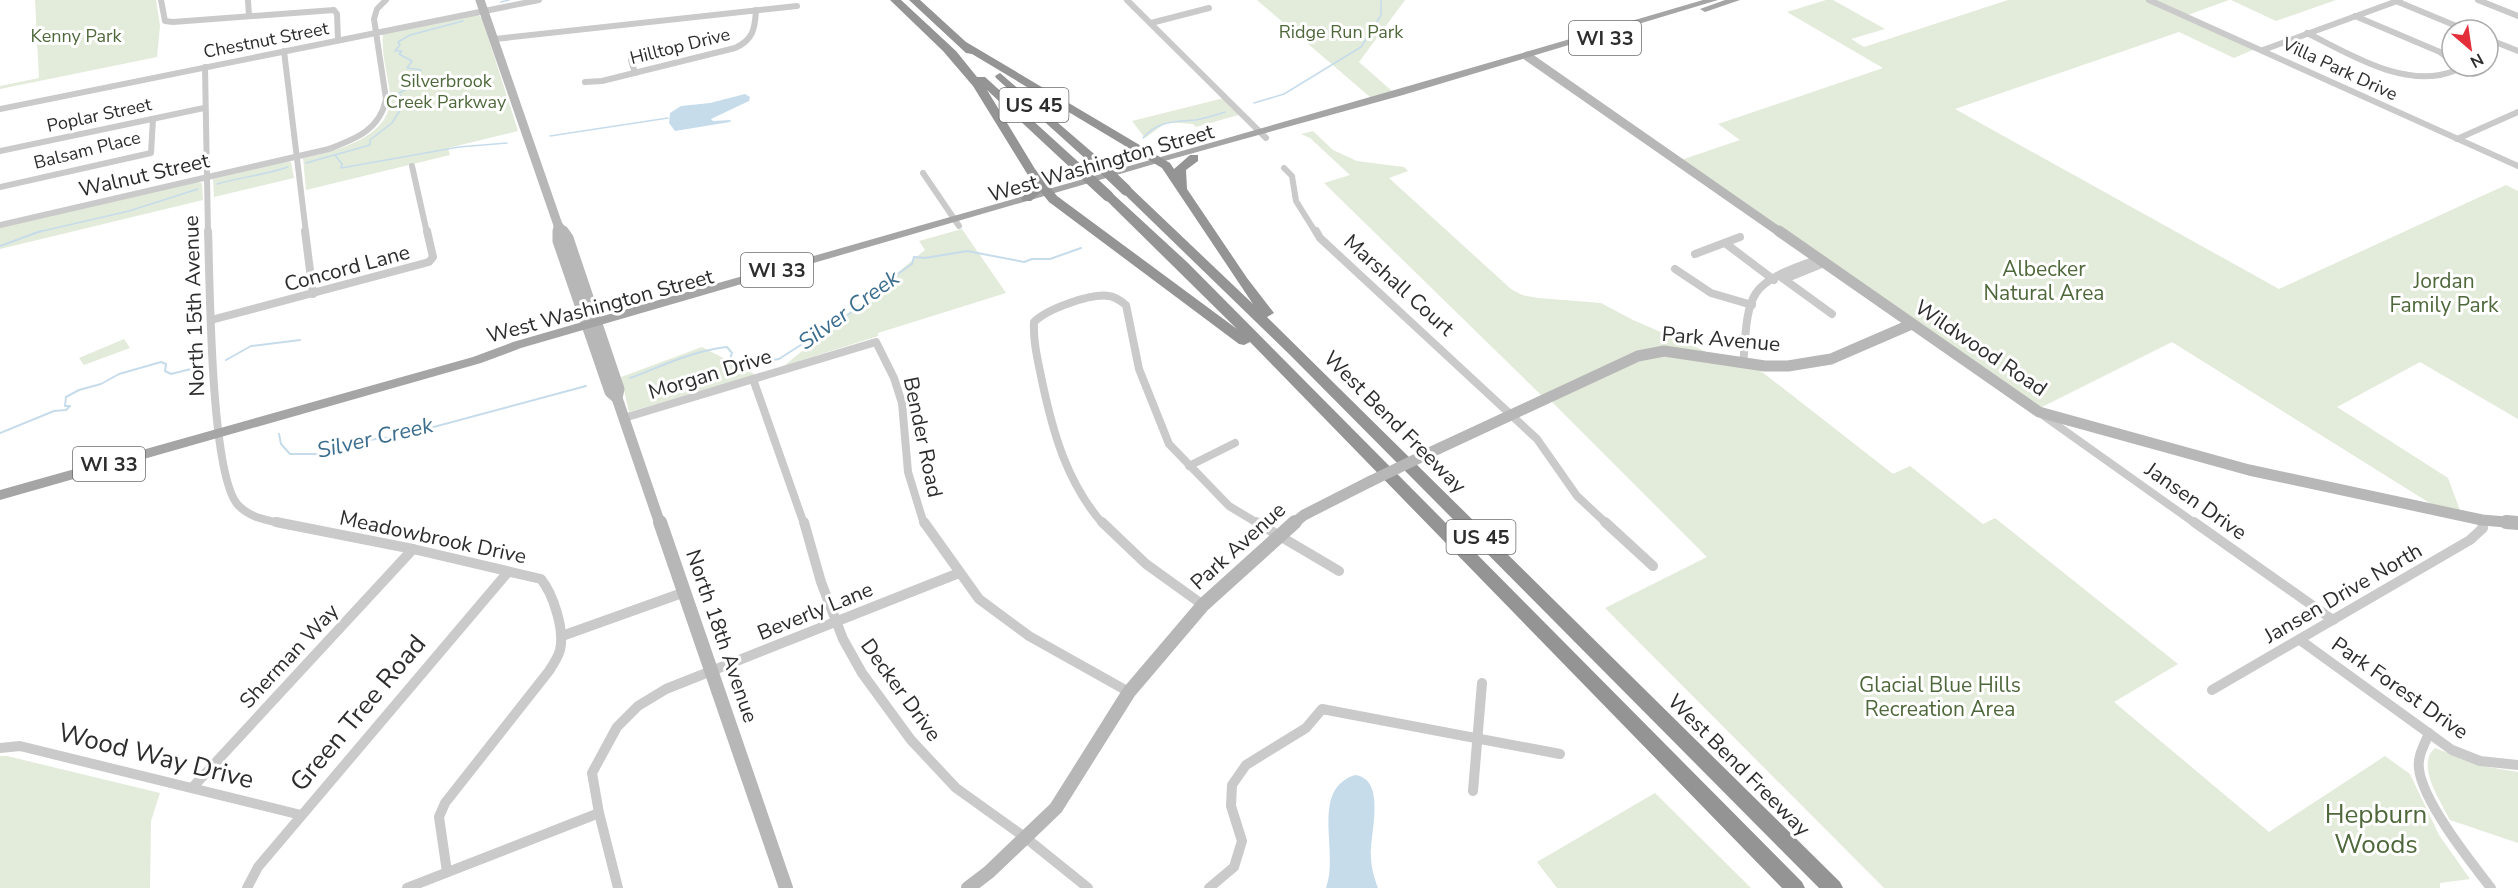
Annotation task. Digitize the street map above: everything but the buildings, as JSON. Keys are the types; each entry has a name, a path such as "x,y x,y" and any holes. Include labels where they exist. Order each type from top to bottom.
{"highway":[{"name":"West Bend Freeway","path":"895,0 1183,266 1795,888"},
{"name":"West Bend Freeway","path":"914,0 1103,168 1295,352 1833,888"},
{"path":"963,44 1162,163 1182,188 1242,281 1295,352"},
{"path":"945,46 984,93 1037,181 1049,196 1278,365"},
{"path":"1182,188 1180,169 1194,158"},
{"path":"1027,198 1035,192 1037,181"}],"main road":[{"name":"West Washington Street","path":"0,495 477,360 519,353 594,327 1530,58 1713,0"},
{"name":"West Washington Street","path":"1530,58 1551,56 1735,0"},
{"name":"West Washington Street","path":"1162,163 1194,158 1264,135"},
{"name":"West Washington Street","path":"956,223 1027,198 1049,196"}],"street":[{"path":"161,0 165,21 334,10 337,14 338,40"},
{"path":"248,0 249,16"},
{"path":"323,0 324,10"},
{"name":"Walnut Street","path":"0,225 295,157 345,144 359,137 379,120 386,99 374,19 377,9 386,0"},
{"name":"North 18th Avenue","path":"480,0 558,225 558,240 594,327 610,392 618,398 786,888"},
{"name":"Chestnut Street","path":"0,109 539,0"},
{"path":"1127,0 1264,135"},
{"name":"Villa Park Drive","path":"2149,0 2518,166"},
{"path":"2478,0 2518,15"},
{"path":"2263,50 2398,1 2440,19"},
{"path":"495,39 797,6"},
{"path":"1151,23 1209,8"},
{"name":"Hilltop Drive","path":"585,82 602,81 698,54 743,45 752,38 756,30 756,10"},
{"path":"2355,16 2440,52"},
{"path":"2307,33 2393,72 2430,79 2440,77"},
{"path":"2500,44 2518,51"},
{"path":"284,51 313,294"},
{"path":"1551,56 1548,63 1557,76"},
{"name":"Wildwood Road","path":"1530,58 2039,412 2249,470 2482,520 2518,523"},
{"path":"631,60 635,73"},
{"name":"North 15th Avenue","path":"205,67 204,108 211,320 218,434"},
{"name":"Poplar Street","path":"0,151 204,108"},
{"path":"2457,139 2518,112"},
{"name":"Balsam Place","path":"0,187 151,153 153,119"},
{"name":"Concord Lane","path":"211,320 429,262 433,257 412,166"},
{"name":"Marshall Court","path":"1284,168 1292,176 1296,201 1320,238 1537,439 1577,496 1653,566"},
{"path":"924,174 956,223"},
{"path":"1695,254 1740,237"},
{"path":"1725,243 1832,314"},
{"path":"1743,363 1752,305 1757,292 1778,278 1792,276 1821,261"},
{"path":"1675,269 1707,294 1752,305"},
{"path":"1203,605 1155,574 1119,541 1093,511 1071,476 1054,432 1033,338 1034,322 1043,313 1090,298 1108,296 1126,305 1139,369 1170,444 1230,506 1339,571"},
{"name":"Park Avenue","path":"968,888 1026,838 1056,808 1129,692 1203,605 1277,536 1304,515 1427,454 1638,356 1664,351 1743,363 1788,366 1831,359 1912,324"},
{"name":"Morgan Drive","path":"624,418 876,342"},
{"name":"Bender Road","path":"876,342 894,378 902,403 908,472 924,523 959,573 979,599 1029,636 1129,692"},
{"name":"Decker Drive","path":"753,380 800,508 821,582 843,639 862,672 911,740 956,788 1026,838 1088,888"},
{"name":"Jansen Drive","path":"2039,412 2332,620"},
{"name":"Meadowbrook Drive","path":"218,434 228,487 237,504 252,516 413,549 541,579 550,590 562,636"},
{"path":"1189,466 1235,443"},
{"name":"Jansen Drive North","path":"2212,690 2470,540 2483,528 2482,520"},
{"name":"Sherman Way","path":"192,788 413,549"},
{"name":"Green Tree Road","path":"248,888 258,867 508,572"},
{"name":"Beverly Lane","path":"618,888 599,813 592,773 617,727 638,706 666,689 959,573"},
{"path":"447,872 439,817 445,802 549,671 560,651 562,636 685,592"},
{"name":"Park Forest Drive","path":"2300,640 2452,750 2480,761 2518,765"},
{"path":"1473,791 1482,683"},
{"path":"1209,888 1234,867 1242,841 1231,806 1232,784 1246,765 1306,728 1322,709 1560,754"},
{"path":"2429,733 2422,751 2419,769 2437,810 2491,888"},
{"name":"Wood Way Drive","path":"0,748 20,746 301,815"},
{"path":"407,888 599,813"}],"green space":[{"name":"Kenny Park","path":"35,0 156,0 160,26 157,57 0,89 0,86 39,78"},
{"name":"Ridge Run Park","path":"1257,0 1405,0 1359,62 1392,91 1370,97"},
{"name":"Albecker Natural Area","path":"1833,0 1885,29 1851,39 1864,47 2008,0 2229,0 2185,16 2255,49 2234,58 2179,32 1955,109 2279,289 2506,185 2518,191 2518,419 2420,362 2337,407 2448,478 2461,513 2436,507 2172,342 2040,408 1681,160 1740,140 1718,124 1883,68 1787,12"},
{"path":"2231,0 2336,0 2276,21"},
{"name":"Silverbrook Creek Parkway","path":"477,14 482,18 518,131 448,148 450,155 306,190 303,158 360,140 382,122 389,109 390,94 383,34"},
{"path":"1224,98 1242,114 1196,127 1193,124 1167,122 1145,138 1132,121"},
{"path":"1313,131 1333,150 1357,161 1404,167 1408,171 1389,178 1511,289 1522,295 1538,298 1601,303 1633,320 1716,356 1673,348 1541,395 1324,183 1350,175 1310,138 1301,134"},
{"path":"291,162 294,178 214,197 213,179"},
{"path":"197,182 202,183 203,200 0,249 0,227"},
{"path":"962,229 1006,293 878,333 878,336 784,366 925,250 919,241"},
{"path":"124,339 130,348 84,365 79,358"},
{"path":"702,347 756,375 629,412 621,377"},
{"name":"Glacial Blue Hills Recreation Area","path":"1665,355 1757,368 1893,474 1910,466 1983,524 1995,518 2178,664 2114,702 2269,832 2385,756 2410,774 2439,835 2470,879 2440,883 2440,888 1884,888 1605,608 1707,557 1551,401 1622,366"},
{"path":"2435,748 2482,766 2518,772 2518,843 2450,820 2429,773 2430,755"},
{"path":"0,756 160,793 151,821 150,888 0,888"},
{"path":"1655,793 1751,888 1557,888 1537,862"}],"water":[{"path":"745,94 750,97 749,101 711,119 713,121 731,120 730,122 675,131 669,123 670,113 681,106 710,103"},
{"path":"1355,775 1365,779 1371,786 1374,797 1371,859 1378,888 1326,888 1330,857 1329,808 1333,794 1341,783"}],"waterway":[{"path":"501,2 509,0"},
{"name":"Silver Creek","path":"1254,103 1284,94 1361,47 1381,15 1381,0"},
{"path":"306,163 370,145 370,140 392,123 402,107 400,106 404,102 399,93 421,81 423,76 418,74 421,70 407,68 412,61 399,54 402,51 395,51 400,45 398,42 410,35 463,21"},
{"name":"Silver Creek","path":"1143,138 1161,125 1196,120 1225,112"},
{"path":"550,136 668,118"},
{"path":"335,155 342,164 341,168 459,147 507,143"},
{"path":"217,184 288,167"},
{"path":"38,232 129,211 198,189"},
{"path":"0,246 38,232"},
{"path":"34,233 38,232"},
{"name":"Silver Creek","path":"630,378 689,355 727,347 732,353 729,362 734,366 779,359 880,294 892,278 912,264 914,257 925,258 967,251 1024,262 1032,259 1050,259 1081,248"},
{"name":"Silver Creek","path":"226,360 251,346 300,340"},
{"name":"Silver Creek","path":"0,433 54,411 66,410 70,406 65,406 66,397 79,390 101,384 119,374 161,362 166,364 165,371 171,374 199,367"},
{"name":"Silver Creek","path":"279,434 281,444 290,454 317,454 361,441 400,436 586,386"}],"park label":[{"name":"Jordan Family Park","path":"2444,293"},
{"name":"Hepburn Woods","path":"2376,829"}]}
